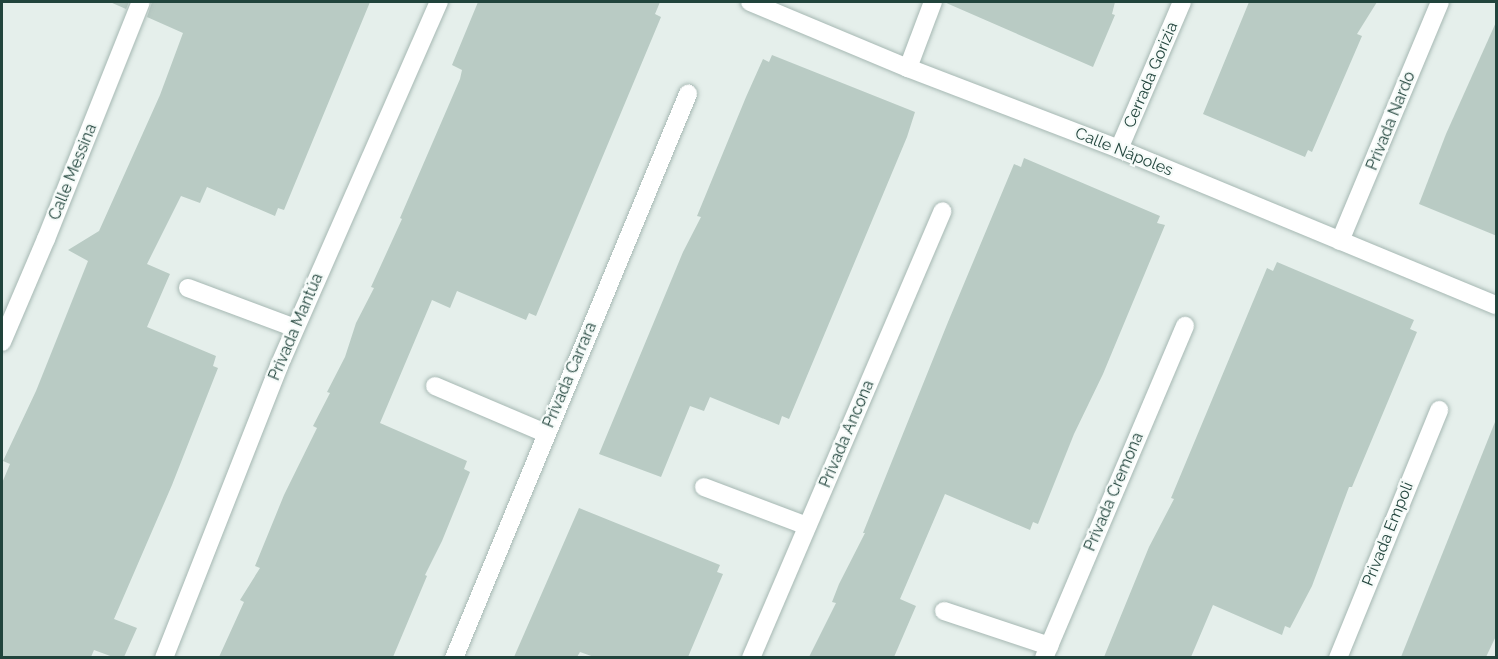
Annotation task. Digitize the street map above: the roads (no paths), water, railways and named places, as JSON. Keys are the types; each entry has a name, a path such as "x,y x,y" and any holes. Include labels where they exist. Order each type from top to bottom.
{"street":[{"name":"Calle Messina","path":"2,342 141,2"},
{"name":"Privada Mantúa","path":"164,657 295,328 439,2"},
{"name":"Calle Nápoles","path":"750,2 908,68 1119,149 1497,305"},
{"path":"908,68 933,2"},
{"name":"Cerrada Gorizia","path":"1119,149 1182,2"},
{"name":"Privada Nardo","path":"1340,241 1440,2"},
{"name":"Privada Carrara","path":"454,657 545,433 688,94"},
{"name":"Privada Ancona","path":"751,657 943,210"},
{"path":"188,288 295,328"},
{"name":"Privada Cremona","path":"1047,652 1185,326"},
{"path":"435,386 545,433"},
{"name":"Privada Empoli","path":"1338,657 1439,410"},
{"path":"704,488 807,526"},
{"path":"944,610 1047,652"}]}
